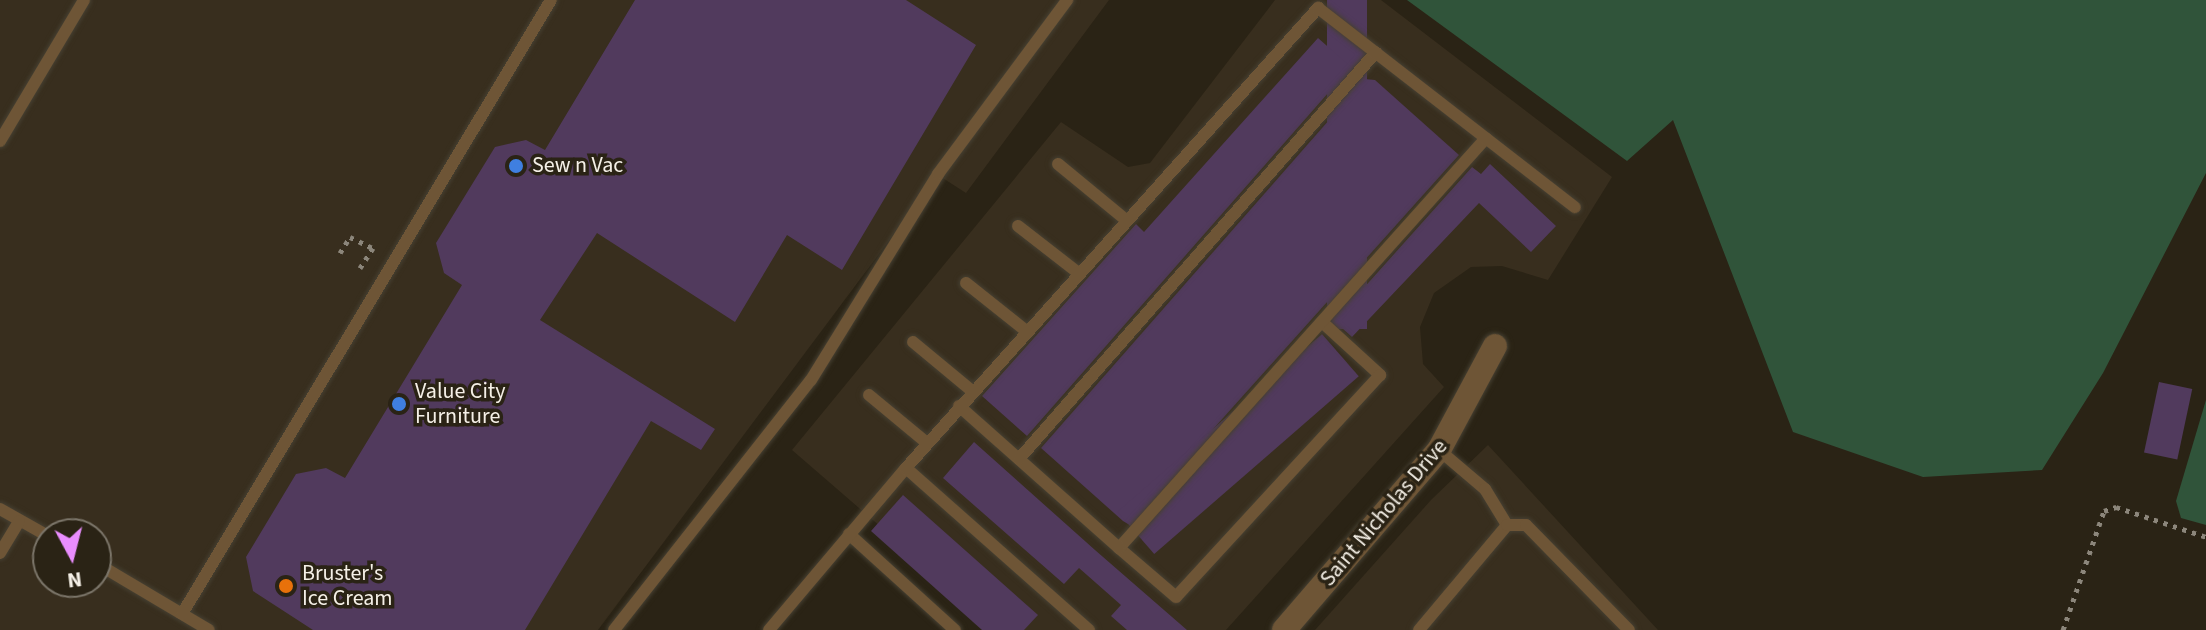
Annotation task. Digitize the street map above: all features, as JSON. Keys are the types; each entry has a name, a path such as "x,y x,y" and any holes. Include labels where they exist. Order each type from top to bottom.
{"street":[{"name":"Saint Nicholas Drive","path":"1284,630 1439,450 1495,346"}],"lane":[{"path":"0,141 84,0"},
{"path":"182,614 551,0"},
{"path":"614,630 811,380 938,174 1067,0"},
{"path":"769,630 1025,330 1318,8 1575,207"},
{"path":"1019,459 1376,52"},
{"path":"1119,548 1486,138"},
{"path":"1058,164 1126,220"},
{"path":"1018,226 1077,272"},
{"path":"966,283 1025,330"},
{"path":"959,406 1176,597 1380,375 1322,322"},
{"path":"913,342 972,391"},
{"path":"869,395 927,443"},
{"path":"1439,450 1485,489 1507,525 1542,535 1629,630"},
{"path":"906,468 1089,630"},
{"path":"0,509 32,528"},
{"path":"0,553 19,521"},
{"path":"1419,630 1507,525"},
{"path":"849,534 955,630"},
{"path":"112,572 209,630"}],"path":[{"path":"340,253 350,237 373,248 360,268"},
{"path":"2063,630 2104,511 2116,507 2206,537"}],"shaded area":[{"path":"0,0 1109,0 966,193 938,175 598,630 0,630"},
{"path":"1275,0 1381,0 1612,177 1548,280 1502,266 1471,267 1434,293 1420,327 1423,364 1444,387 1226,630 1000,630 792,450 1061,122 1128,167 1150,163"},
{"path":"1488,445 1658,630 1315,630 1431,500"}],"green space":[{"path":"1407,0 2206,0 2206,173 2103,373 2042,470 1923,477 1793,432 1673,120 1627,161"},
{"path":"2206,400 2206,525 2181,518 2176,501"}],"building":[{"path":"635,0 906,0 976,45 842,270 787,235 735,322 597,233 540,320 715,429 701,450 651,421 525,630 313,630 253,591 246,557 296,474 326,468 345,478 462,285 444,273 436,243 495,147 526,140 545,150"},
{"path":"1327,0 1367,0 1367,329 1327,329"},
{"path":"1318,38 1351,67 1027,436 982,396 1136,224 1144,232"},
{"path":"1365,79 1375,80 1459,155 1128,524 1041,448"},
{"path":"1490,164 1556,226 1531,252 1479,203 1352,337 1334,321 1472,167 1481,174"},
{"path":"1322,334 1359,376 1154,554 1117,512"},
{"path":"2159,382 2192,389 2177,459 2144,452"},
{"path":"974,442 1187,630 1127,630 1111,616 1121,605 1079,568 1064,584 943,478"},
{"path":"903,495 1038,615 1024,630 982,630 871,531"}],"place":[{"name":"Sew n Vac","path":"516,166"},
{"name":"Value City Furniture","path":"399,404"},
{"name":"Bruster's Ice Cream","path":"286,586"}]}
